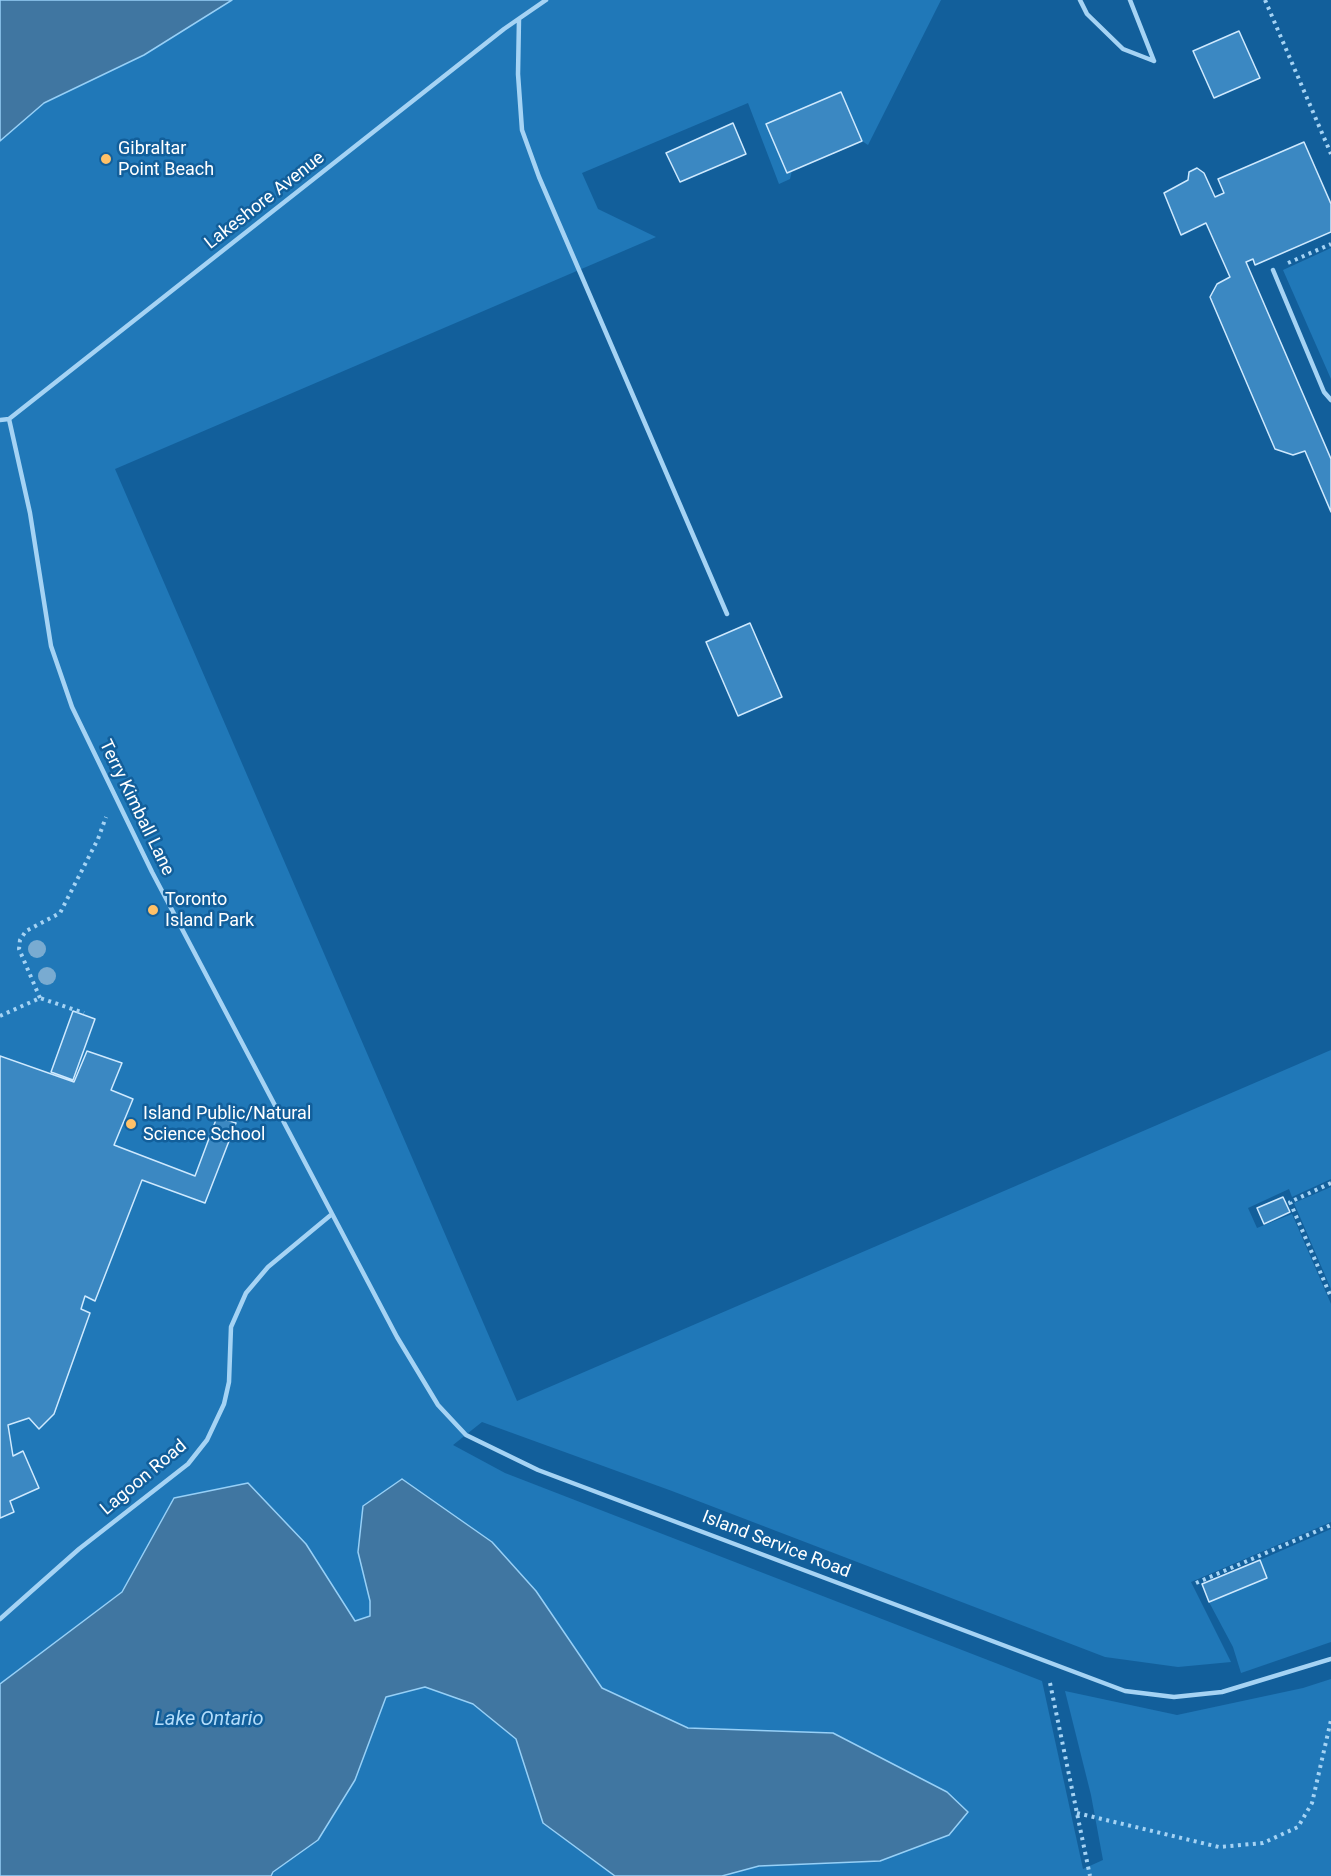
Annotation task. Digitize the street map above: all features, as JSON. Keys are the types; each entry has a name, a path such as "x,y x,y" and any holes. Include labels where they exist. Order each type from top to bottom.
{"lane":[{"name":"Lakeshore Avenue","path":"9,419 546,0"},
{"path":"1080,0 1087,14 1123,49 1154,61 1130,0"},
{"path":"519,19 518,74 522,130 543,186 727,614"},
{"path":"1273,270 1324,392 1331,400"},
{"path":"0,420 9,419"},
{"name":"Terry Kimball Lane","path":"9,419 30,513 51,646 72,707 113,795 332,1214"},
{"name":"Lagoon Road","path":"0,1618 79,1549 194,1456 207,1440 224,1404 229,1382 231,1327 246,1293 268,1267 332,1214"},
{"name":"Island Service Road","path":"332,1214 397,1337 438,1405 466,1435 538,1470 1125,1691 1174,1697 1222,1692 1331,1659"}],"path":[{"path":"1265,0 1331,154"},
{"path":"1273,270 1331,244"},
{"path":"40,998 19,949 20,940 26,931 60,913 98,839 113,795"},
{"path":"0,1016 40,998 84,1013"},
{"path":"1331,1183 1290,1202 1331,1297"},
{"path":"1196,1583 1331,1525"},
{"path":"1044,1661 1090,1876"},
{"path":"1077,1813 1219,1847 1263,1843 1298,1827 1312,1803 1331,1720"}],"shaded area":[{"path":"232,0 941,0 868,145 862,141 841,92 766,124 787,173 792,171 790,179 779,184 748,103 582,173 598,209 656,237 115,469 517,1401 1331,1050 1331,1179 1292,1197 1289,1189 1248,1208 1257,1228 1292,1214 1331,1304 1331,1522 1191,1582 1231,1662 1178,1667 1105,1657 672,1491 482,1422 453,1445 505,1473 1042,1681 1083,1869 1103,1860 1091,1795 1065,1691 1177,1715 1303,1688 1331,1679 1331,1876 722,1876 759,1866 947,1792 833,1733 688,1728 602,1688 536,1591 492,1542 402,1479 358,1552 370,1601 370,1616 354,1621 280,1517 248,1483 174,1498 122,1592 0,1684 0,141 44,103 144,55"},
{"path":"1331,248 1331,379 1283,270"},
{"path":"1331,1187 1331,1289 1294,1203"},
{"path":"1331,1529 1331,1642 1241,1673 1233,1647 1209,1602 1267,1578 1260,1560"},
{"path":"425,1687 473,1704 517,1739 543,1823 615,1876 271,1876 355,1780 386,1697"}],"water":[{"path":"0,0 232,0 144,55 44,103 0,141"},
{"name":"Lake Ontario","path":"402,1479 492,1542 536,1591 602,1688 688,1728 833,1733 947,1792 968,1812 949,1835 880,1861 759,1866 722,1876 615,1876 543,1823 516,1739 473,1704 425,1687 386,1697 355,1780 318,1840 273,1872 271,1876 0,1876 0,1684 122,1592 174,1498 248,1483 306,1544 355,1621 370,1616 370,1601 358,1552 363,1506"}],"building":[{"path":"1239,31 1260,78 1214,98 1193,51"},
{"path":"841,92 862,141 787,173 766,124"},
{"path":"733,123 746,154 680,182 666,153"},
{"path":"1304,142 1331,204 1331,232 1255,265 1253,259 1246,262 1331,459 1331,512 1305,451 1293,455 1275,449 1210,297 1217,284 1230,277 1206,223 1181,235 1164,193 1188,180 1189,172 1197,168 1204,173 1215,197 1224,193 1218,179"},
{"path":"750,623 782,697 738,716 706,642"},
{"path":"73,1011 95,1019 73,1080 51,1072"},
{"name":"Island Public/Natural Science School","path":"87,1051 122,1063 111,1090 133,1099 114,1145 195,1176 217,1117 236,1123 205,1203 142,1180 95,1301 85,1296 81,1309 90,1313 54,1414 39,1429 29,1418 8,1425 13,1456 23,1451 39,1488 10,1501 14,1512 0,1518 0,1056 74,1082"},
{"path":"1283,1197 1290,1212 1264,1224 1257,1208"},
{"path":"1260,1560 1267,1578 1209,1602 1202,1584"}],"place":[{"name":"Gibraltar Point Beach","path":"106,159"},
{"name":"Toronto Island Park","path":"153,910"},
{"name":"Island Public/Natural Science School","path":"131,1124"}]}
